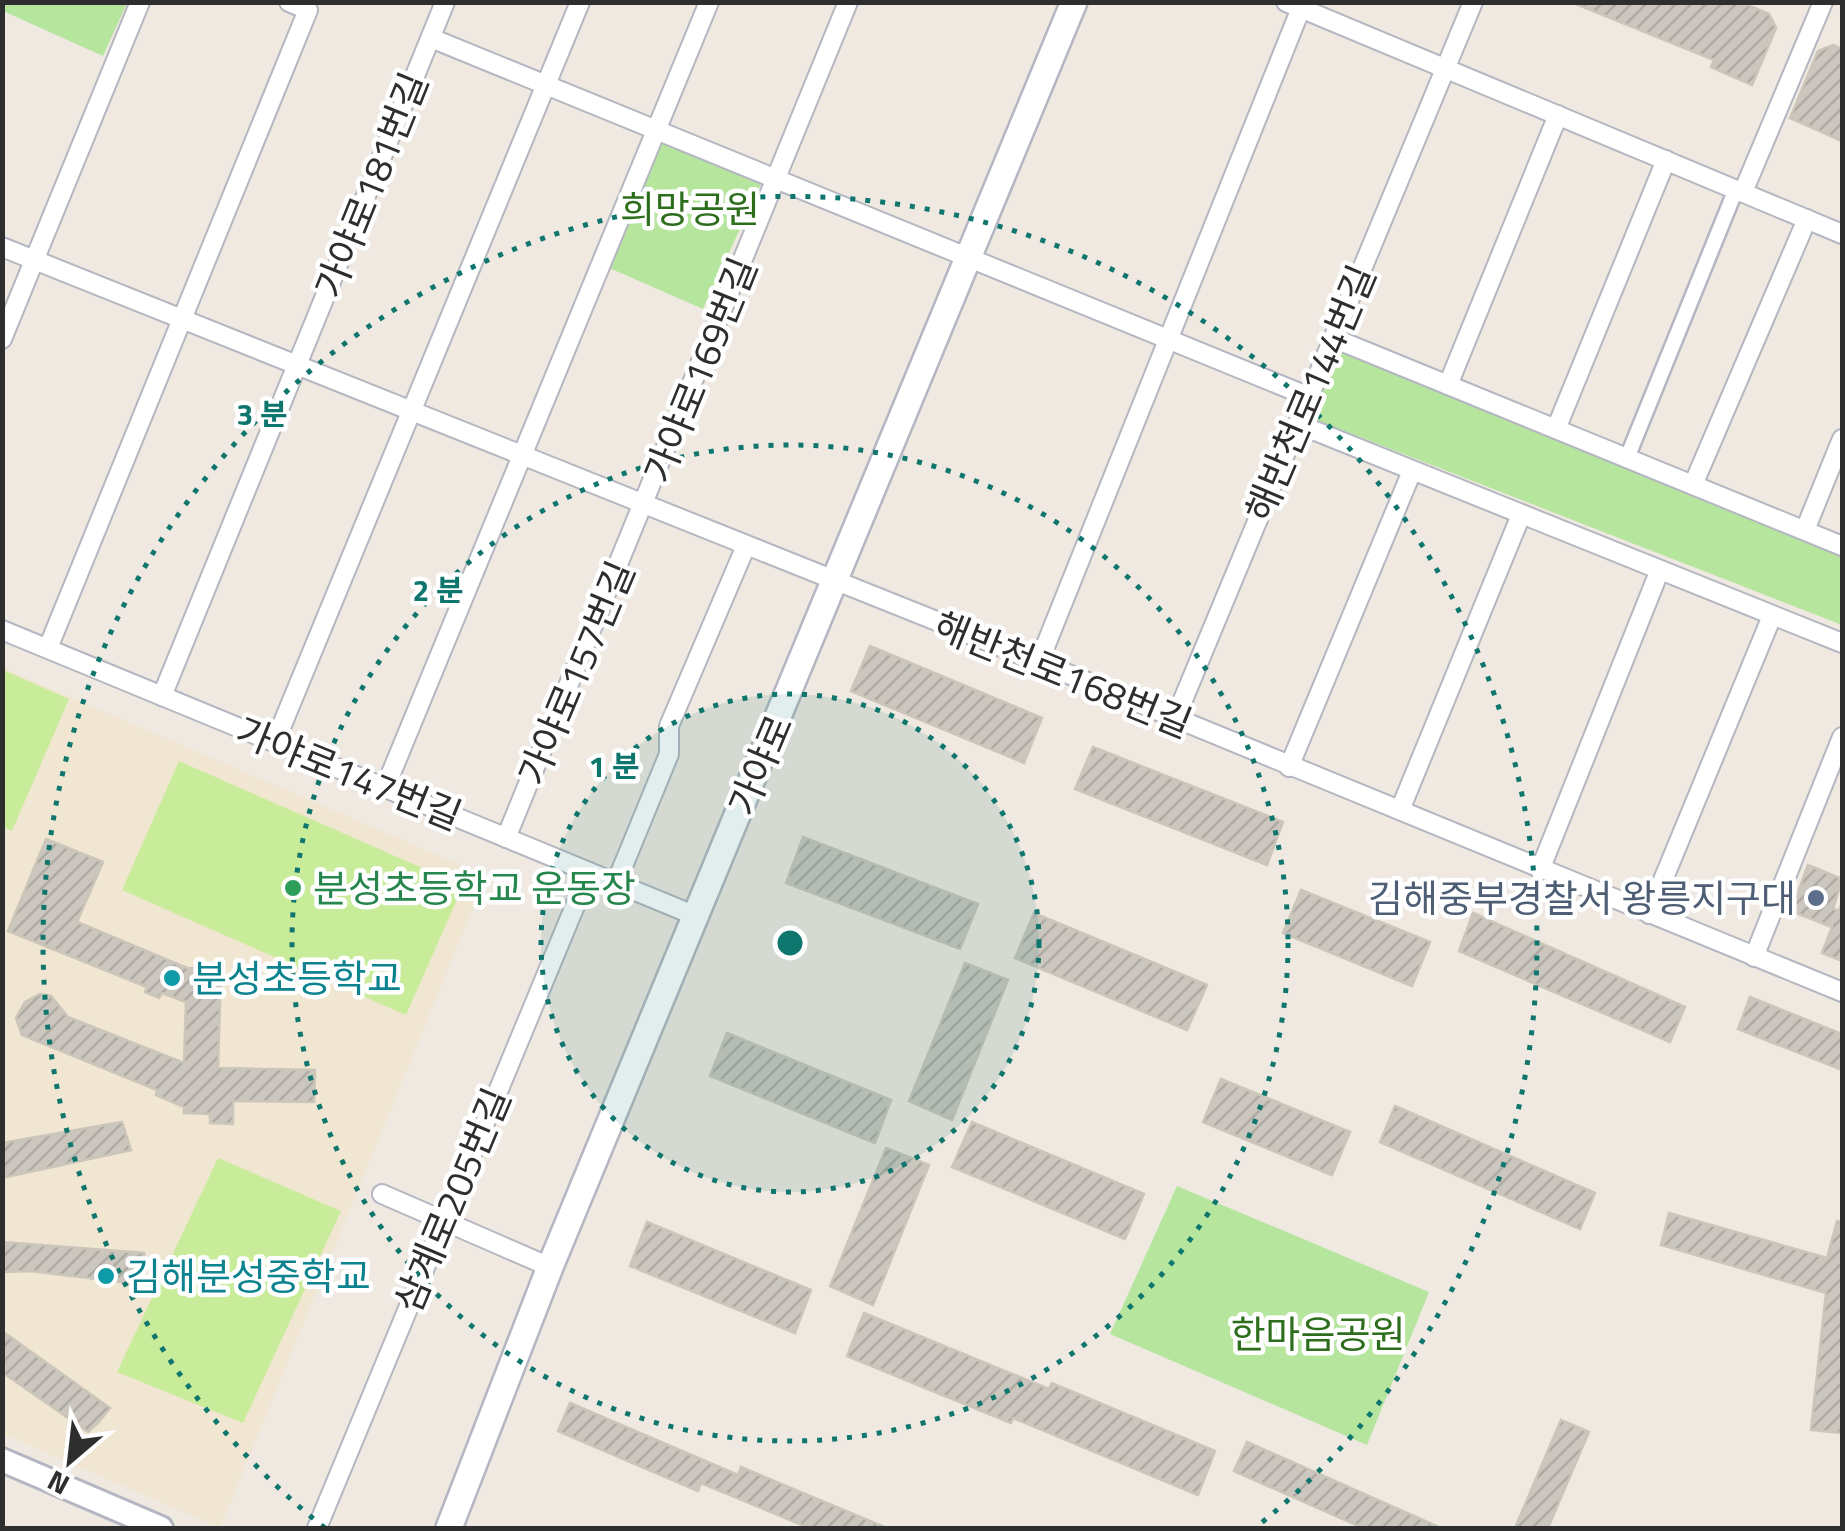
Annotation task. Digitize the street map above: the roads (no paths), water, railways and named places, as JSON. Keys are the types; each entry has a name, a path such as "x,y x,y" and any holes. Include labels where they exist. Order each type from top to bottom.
{"main road":[{"name":"가야로","path":"450,1528 550,1268 1074,2"}],"street":[{"path":"2,339 140,2"},
{"path":"48,648 308,10 289,2"},
{"name":"가야로181번길","path":"298,367 445,2"},
{"path":"274,742 580,2"},
{"path":"385,788 709,2"},
{"path":"777,176 848,2"},
{"name":"해반천로144번길","path":"1175,719 1473,2"},
{"path":"1627,458 1823,2"},
{"path":"1040,662 1168,340 1294,6 1842,234"},
{"path":"431,38 656,131 777,176 968,259 1307,396"},
{"path":"1448,384 1558,115"},
{"path":"1556,429 1666,160"},
{"name":"가야로169번길","path":"645,507 777,176"},
{"path":"1693,484 1807,219"},
{"path":"2,247 835,584"},
{"path":"1333,338 1842,546"},
{"path":"162,696 298,367"},
{"path":"1298,424 1842,644"},
{"path":"1805,530 1842,440"},
{"path":"1289,766 1412,470"},
{"name":"가야로157번길","path":"506,838 645,507"},
{"path":"1400,810 1521,516"},
{"path":"616,883 669,754 668,726 746,548"},
{"path":"1540,870 1659,572"},
{"name":"해반천로168번길","path":"835,584 1040,662 1842,992"},
{"path":"1649,914 1772,616"},
{"name":"가야로147번길","path":"2,630 696,916"},
{"path":"1754,957 1842,737"},
{"name":"삼계로205번길","path":"316,1528 589,872"},
{"path":"382,1194 550,1268"},
{"path":"2,1460 160,1528"}],"place":[{"name":"분성초등학교 운동장","path":"293,888"},
{"name":"김해중부경찰서 왕릉지구대","path":"1816,898"},
{"name":"분성초등학교","path":"172,978"},
{"name":"김해분성중학교","path":"106,1276"}],"park label":[{"name":"희망공원","path":"690,209"},
{"name":"한마음공원","path":"1318,1334"}]}
